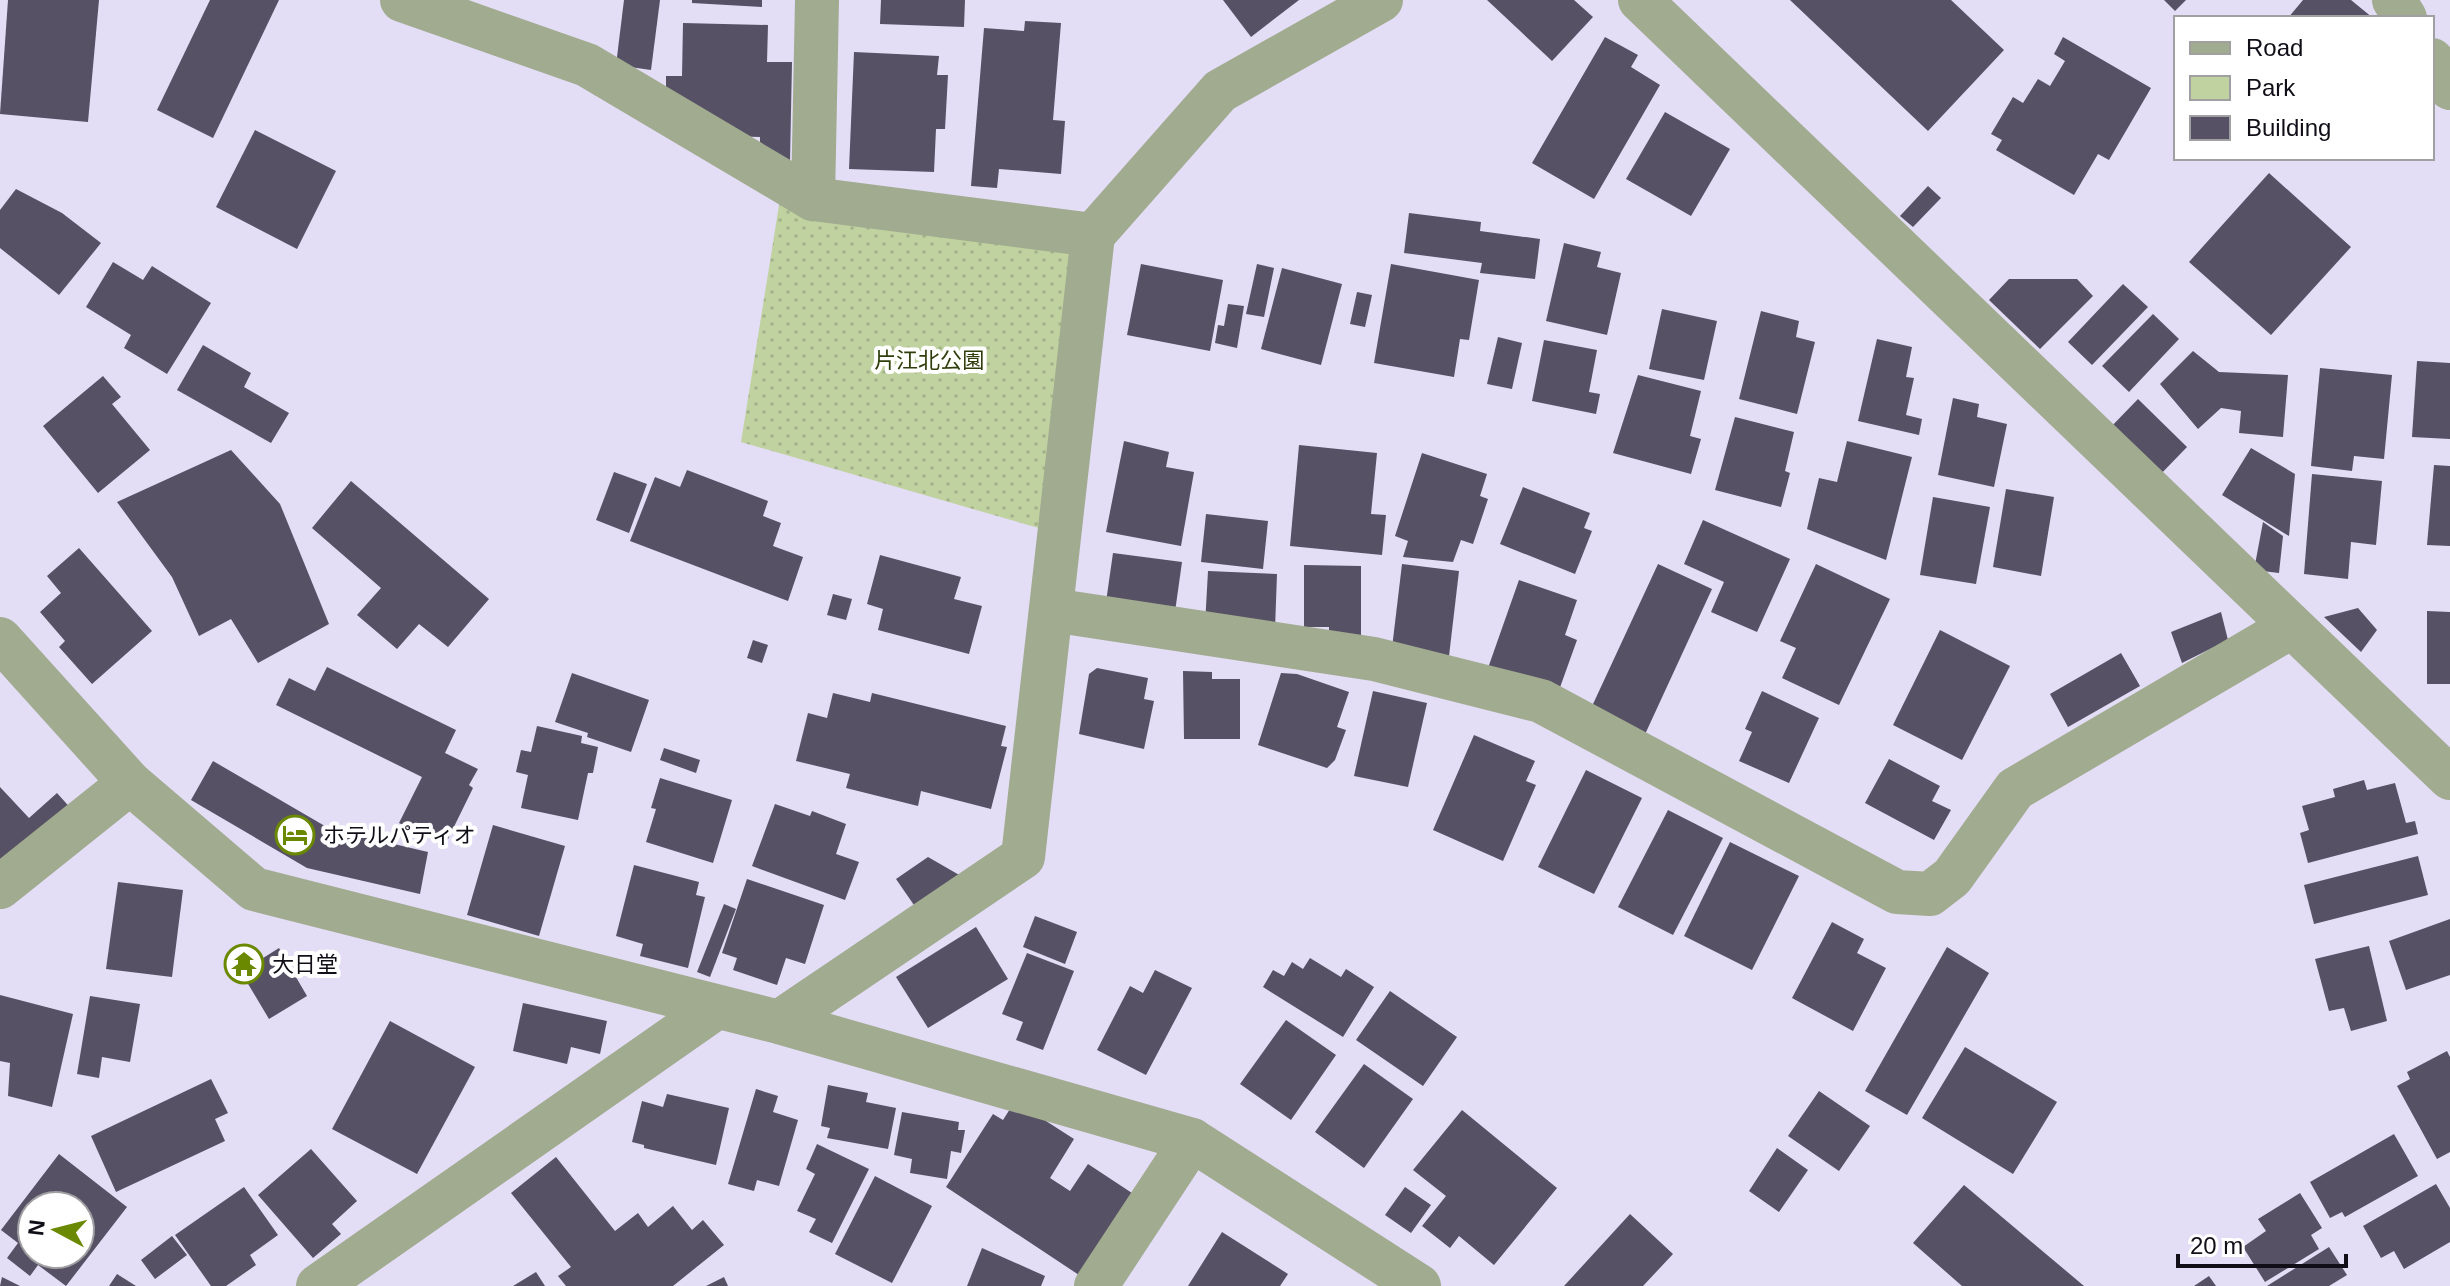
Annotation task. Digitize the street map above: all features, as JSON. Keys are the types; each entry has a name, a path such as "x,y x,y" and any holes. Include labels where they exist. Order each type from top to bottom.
{"street":[{"path":"402,0 587,65 813,199 1093,235"},
{"path":"813,199 817,0"},
{"path":"779,1022 1023,857 1093,235 1220,91 1381,0"},
{"path":"1640,0 2450,778"},
{"path":"2434,63 2450,88"},
{"path":"1052,610 1374,659 1541,701 1897,892 1930,894 1952,877 2015,789 2291,627"},
{"path":"0,639 130,783 254,889 779,1022 1192,1140 1419,1286"},
{"path":"0,887 130,783"},
{"path":"318,1286 717,1007"},
{"path":"1096,1286 1192,1140"}],"green space":[{"name":"片江北公園","path":"780,199 1078,255 1042,529 741,442"}],"building":[{"path":"8,0 99,0 88,122 0,114"},
{"path":"210,0 279,0 213,138 157,110"},
{"path":"624,0 660,0 651,70 616,65"},
{"path":"692,0 762,0 762,7 692,3"},
{"path":"881,0 965,0 964,27 880,24"},
{"path":"1223,0 1299,0 1251,37"},
{"path":"1487,0 1574,0 1593,17 1552,61"},
{"path":"1790,0 1951,0 2004,50 1928,131"},
{"path":"2164,0 2186,0 2175,11"},
{"path":"2303,0 2351,0 2371,16 2290,16"},
{"path":"1025,21 1061,23 1053,120 1065,121 1061,174 999,169 997,188 971,186 984,28 1024,31"},
{"path":"683,23 768,25 767,62 792,62 790,161 760,160 760,137 725,136 666,104 666,76 682,76"},
{"path":"1605,37 1638,55 1631,67 1660,85 1594,199 1532,163"},
{"path":"2063,37 2151,88 2109,160 2098,154 2074,195 1996,150 2002,140 1991,134 2013,97 2023,103 2038,79 2050,86 2065,61 2054,54"},
{"path":"854,52 939,56 937,75 948,75 945,129 936,129 934,172 849,169"},
{"path":"1665,112 1730,149 1691,216 1626,179"},
{"path":"255,130 336,171 297,249 216,207"},
{"path":"2269,173 2351,247 2271,335 2189,262"},
{"path":"1928,186 1941,198 1913,227 1900,216"},
{"path":"16,189 62,213 101,243 59,295 0,248 0,210"},
{"path":"1409,213 1481,222 1480,231 1540,239 1535,279 1480,273 1482,263 1404,253"},
{"path":"1564,243 1601,252 1597,267 1621,273 1607,335 1546,321"},
{"path":"113,262 143,280 152,266 211,303 167,374 124,348 131,335 86,307"},
{"path":"1141,264 1223,280 1210,351 1127,335"},
{"path":"1257,264 1274,268 1264,317 1246,314"},
{"path":"1391,264 1479,280 1469,340 1460,339 1454,377 1374,363"},
{"path":"1282,268 1342,284 1321,365 1261,349"},
{"path":"2009,279 2077,279 2093,296 2040,349 1989,300"},
{"path":"2123,284 2148,307 2092,365 2068,342"},
{"path":"1357,292 1372,295 1365,327 1350,324"},
{"path":"1228,304 1244,306 1237,348 1215,343 1218,325 1224,326"},
{"path":"1662,309 1717,321 1704,380 1649,369"},
{"path":"1761,311 1799,321 1796,337 1815,342 1797,414 1739,399"},
{"path":"2153,314 2179,339 2129,392 2102,366"},
{"path":"1498,337 1522,343 1512,389 1487,384"},
{"path":"1877,339 1912,347 1906,377 1914,378 1906,415 1922,419 1919,435 1858,421"},
{"path":"1544,340 1597,350 1589,392 1600,394 1596,414 1532,401"},
{"path":"203,345 251,373 244,387 289,413 271,443 177,390"},
{"path":"2193,351 2219,372 2288,375 2283,437 2239,433 2241,411 2221,408 2198,429 2160,384"},
{"path":"2417,361 2450,363 2450,439 2412,437"},
{"path":"2320,368 2392,375 2384,459 2354,456 2352,471 2311,466"},
{"path":"1638,375 1701,391 1690,436 1701,439 1691,474 1613,453"},
{"path":"103,376 121,397 112,404 150,450 98,493 43,426"},
{"path":"1953,398 1979,404 1977,417 2007,424 1994,487 1938,475"},
{"path":"2138,399 2187,447 2157,478 2108,430"},
{"path":"1735,417 1794,432 1785,471 1790,473 1781,507 1715,490"},
{"path":"1124,441 1169,452 1166,467 1194,472 1181,546 1106,532"},
{"path":"1847,441 1912,457 1886,560 1807,529 1819,478 1837,482"},
{"path":"1299,445 1377,453 1371,514 1386,515 1382,555 1290,546"},
{"path":"2251,448 2295,474 2289,536 2222,495"},
{"path":"231,450 280,504 329,624 258,663 231,619 199,636 172,577 117,502"},
{"path":"1422,453 1487,474 1480,496 1488,499 1473,544 1461,540 1453,562 1403,557 1408,541 1395,536"},
{"path":"2434,465 2450,466 2450,546 2427,545"},
{"path":"687,470 768,501 763,516 781,523 773,546 803,557 788,601 630,541 655,477 680,487"},
{"path":"614,472 647,484 629,533 596,520"},
{"path":"2312,474 2382,481 2376,545 2351,542 2348,579 2304,574"},
{"path":"351,481 489,599 448,647 419,624 397,649 357,615 381,588 312,528"},
{"path":"1523,487 1590,513 1584,528 1592,531 1575,574 1500,544"},
{"path":"2006,489 2054,497 2041,576 1993,567"},
{"path":"1933,497 1990,507 1976,584 1920,575"},
{"path":"1206,514 1268,521 1263,569 1201,562"},
{"path":"1703,520 1790,559 1757,632 1711,612 1724,582 1684,564"},
{"path":"2263,522 2283,536 2279,573 2254,570"},
{"path":"79,548 152,631 92,684 59,647 65,641 40,612 61,593 47,576"},
{"path":"1113,553 1182,562 1174,619 1105,609"},
{"path":"880,555 961,577 954,599 982,606 969,654 878,630 883,609 867,604"},
{"path":"1402,564 1459,571 1449,656 1392,648"},
{"path":"1658,564 1712,589 1641,743 1587,717"},
{"path":"1816,564 1890,599 1839,705 1782,678 1796,648 1780,641"},
{"path":"1304,565 1361,566 1361,639 1329,639 1329,627 1304,627"},
{"path":"1208,571 1277,574 1275,629 1205,625"},
{"path":"1519,580 1577,600 1565,635 1577,640 1558,693 1488,668"},
{"path":"833,594 852,599 846,620 827,615"},
{"path":"2358,608 2377,630 2361,652 2324,617"},
{"path":"2427,611 2450,612 2450,684 2427,684"},
{"path":"2221,612 2228,640 2182,663 2171,632"},
{"path":"1940,630 2010,666 1962,760 1893,725"},
{"path":"753,640 768,645 762,663 747,658"},
{"path":"2121,653 2140,686 2068,727 2050,694"},
{"path":"327,667 456,730 445,753 478,769 469,785 473,788 445,845 399,823 422,777 276,705 289,678 315,691"},
{"path":"1097,668 1148,678 1144,699 1154,701 1144,749 1079,734 1089,674"},
{"path":"1183,671 1212,672 1212,679 1240,679 1240,739 1184,739"},
{"path":"572,673 649,700 631,752 555,722"},
{"path":"1281,673 1297,674 1349,692 1337,727 1346,730 1335,760 1327,768 1258,745"},
{"path":"1373,691 1427,703 1408,787 1354,776"},
{"path":"1762,691 1819,718 1789,783 1739,761 1752,732 1745,729"},
{"path":"833,693 870,702 872,693 1006,726 1001,746 1007,747 991,809 921,791 918,806 846,788 850,774 796,761 808,713 827,718"},
{"path":"537,726 582,736 581,743 598,747 593,773 588,773 578,820 521,808 528,775 516,772 521,750 531,752"},
{"path":"1474,735 1535,761 1526,781 1536,785 1503,861 1433,830"},
{"path":"664,748 700,760 696,773 660,760"},
{"path":"1889,759 1940,786 1932,801 1951,810 1934,840 1865,803"},
{"path":"213,761 330,829 428,852 420,894 307,868 191,800"},
{"path":"1586,770 1642,798 1594,894 1538,867"},
{"path":"660,778 732,800 713,863 646,842 656,809 651,808"},
{"path":"2364,780 2367,790 2395,783 2406,823 2415,821 2418,834 2308,863 2300,833 2309,830 2302,806 2335,797 2333,789"},
{"path":"0,787 29,818 57,793 74,812 0,879"},
{"path":"775,804 810,816 812,811 846,824 836,854 859,862 845,900 752,866"},
{"path":"1668,810 1723,838 1673,935 1618,907"},
{"path":"493,825 565,846 539,936 467,915"},
{"path":"1730,842 1799,876 1752,970 1684,936"},
{"path":"2418,856 2428,895 2314,924 2304,885"},
{"path":"928,857 961,876 916,908 896,879"},
{"path":"634,865 699,882 696,895 705,897 688,968 640,956 643,944 616,936"},
{"path":"747,879 824,905 805,964 786,958 777,985 733,970 737,958 722,953"},
{"path":"118,882 183,890 172,977 106,969"},
{"path":"724,904 736,909 710,977 697,972"},
{"path":"1035,916 1077,932 1065,964 1023,947"},
{"path":"2450,919 2450,975 2406,990 2389,941"},
{"path":"1832,922 1864,939 1857,953 1886,968 1853,1031 1792,998"},
{"path":"976,927 1008,979 928,1028 896,977"},
{"path":"2369,946 2387,1021 2351,1031 2344,1008 2329,1011 2315,959"},
{"path":"1947,947 1989,973 1907,1115 1865,1091"},
{"path":"279,948 307,996 269,1019 241,972"},
{"path":"1027,953 1074,971 1043,1050 1016,1040 1023,1022 1002,1014"},
{"path":"1310,958 1341,977 1346,969 1374,987 1343,1037 1263,987 1273,970 1284,976 1292,962 1303,969"},
{"path":"1155,970 1192,988 1146,1075 1097,1050 1130,986 1143,993"},
{"path":"1390,991 1457,1037 1423,1086 1356,1040"},
{"path":"0,995 73,1014 52,1107 8,1096 10,1063 0,1061"},
{"path":"90,996 140,1004 130,1062 102,1057 99,1078 77,1074"},
{"path":"523,1003 607,1021 600,1054 571,1047 567,1064 513,1051"},
{"path":"1286,1020 1336,1055 1291,1120 1240,1084"},
{"path":"390,1021 475,1067 417,1174 332,1129"},
{"path":"1965,1047 2057,1102 2013,1174 1922,1118"},
{"path":"2447,1051 2450,1057 2450,1152 2437,1159 2397,1086 2410,1079 2407,1072"},
{"path":"1364,1064 1413,1099 1364,1168 1315,1132"},
{"path":"211,1079 228,1113 215,1119 225,1141 116,1192 91,1136"},
{"path":"828,1085 868,1093 866,1102 896,1108 888,1149 827,1138 830,1128 821,1126"},
{"path":"756,1089 778,1096 773,1112 798,1120 779,1186 757,1180 754,1191 728,1184"},
{"path":"1819,1091 1870,1126 1839,1171 1788,1136"},
{"path":"667,1094 729,1108 716,1165 644,1148 644,1145 632,1142 642,1101 663,1107"},
{"path":"1015,1101 1074,1139 1050,1178 1070,1191 1088,1164 1138,1197 1085,1279 946,1187 993,1114 1003,1120"},
{"path":"1462,1110 1557,1188 1494,1265 1459,1236 1450,1248 1422,1226 1446,1196 1413,1170"},
{"path":"902,1112 959,1122 958,1130 965,1130 961,1153 951,1151 947,1179 910,1173 912,1159 894,1155"},
{"path":"2394,1134 2418,1176 2345,1217 2342,1212 2330,1218 2310,1182"},
{"path":"817,1144 869,1169 832,1243 809,1232 816,1219 797,1211 815,1174 806,1169"},
{"path":"1777,1148 1808,1170 1779,1212 1749,1191"},
{"path":"311,1149 357,1201 332,1224 341,1234 313,1258 258,1195"},
{"path":"59,1154 127,1207 96,1247 96,1190 32,1190"},
{"path":"556,1157 615,1231 638,1213 648,1227 673,1206 692,1230 703,1220 724,1245 673,1286 566,1286 558,1276 571,1267 511,1193"},
{"path":"875,1176 932,1206 892,1283 835,1254"},
{"path":"2436,1184 2450,1208 2450,1242 2404,1269 2394,1251 2381,1258 2363,1226"},
{"path":"1964,1185 2084,1286 1962,1286 1913,1243"},
{"path":"244,1187 278,1235 250,1255 256,1265 226,1286 211,1286 175,1235"},
{"path":"1405,1187 1431,1205 1411,1233 1385,1215"},
{"path":"2300,1193 2322,1228 2311,1235 2319,1249 2265,1282 2243,1247 2266,1231 2258,1219"},
{"path":"16,1210 16,1241 1,1230"},
{"path":"1630,1214 1673,1254 1643,1286 1564,1286"},
{"path":"1222,1232 1288,1274 1280,1286 1188,1286"},
{"path":"172,1236 187,1255 155,1279 141,1260"},
{"path":"16,1246 16,1265 7,1258"},
{"path":"2329,1247 2347,1275 2329,1286 2267,1286"},
{"path":"982,1248 1045,1276 1041,1286 967,1286"},
{"path":"45,1270 78,1270 66,1286"},
{"path":"536,1272 545,1286 513,1286"},
{"path":"117,1274 136,1286 109,1286"},
{"path":"2209,1276 2216,1286 2194,1286"},
{"path":"2,1277 20,1286 0,1286"},
{"path":"724,1277 728,1286 706,1286"}],"place":[{"name":"ホテルパティオ","path":"295,835"},
{"name":"大日堂","path":"244,964"}]}
